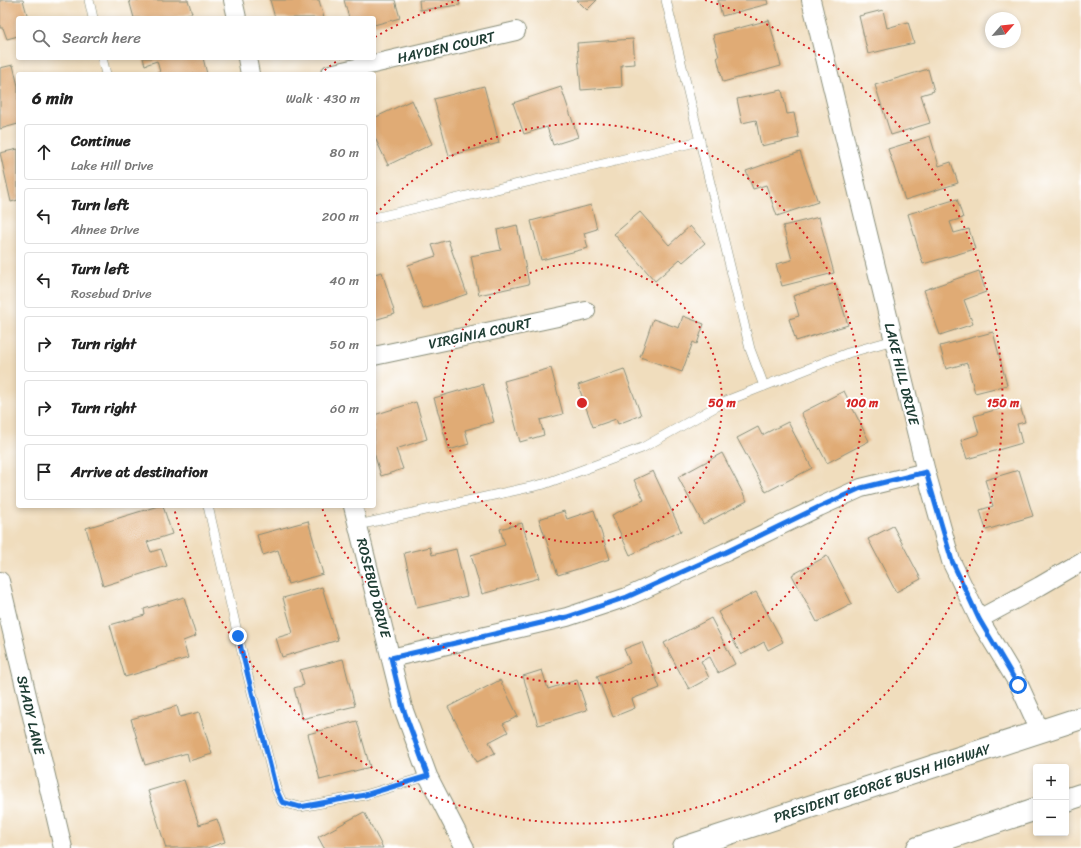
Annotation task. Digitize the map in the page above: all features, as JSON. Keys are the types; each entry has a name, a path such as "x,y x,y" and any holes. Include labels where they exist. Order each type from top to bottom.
{"main road":[{"name":"PRESIDENT GEORGE BUSH HIGHWAY","path":"684,848 1081,718"},
{"path":"1069,799 1081,795"},
{"path":"918,848 1033,810"}],"street":[{"path":"233,0 237,16"},
{"name":"LAKE HILL DRIVE","path":"811,0 926,472 952,561 979,619 1018,685 1040,731"},
{"name":"HAYDEN COURT","path":"339,72 516,31"},
{"path":"247,60 250,72"},
{"name":"VIRGINIA COURT","path":"376,356 586,311"},
{"path":"391,658 567,617 627,597 861,488 926,472"},
{"name":"ROSEBUD DRIVE","path":"354,508 403,708 428,776 465,848"},
{"path":"979,619 1081,562"},
{"name":"SHADY LANE","path":"0,582 63,848"}],"lane":[{"path":"89,0 93,16"},
{"path":"666,0 750,348 764,386"},
{"path":"102,60 106,72"},
{"path":"376,218 700,141"},
{"path":"358,525 544,484 642,448 726,401 848,353 894,340"},
{"path":"208,508 272,774 276,789 282,802 300,807 365,795 428,776"}],"building":[{"path":"0,0 23,0 27,16 16,16 16,37 7,39 3,28 0,28"},
{"path":"129,0 188,0 192,13 180,16 133,16"},
{"path":"270,0 319,0 323,16 274,16"},
{"path":"344,0 395,0 400,18 376,24 376,16 348,16"},
{"path":"419,0 459,0 460,5 420,10"},
{"path":"577,0 597,0 587,10"},
{"path":"718,0 767,0 768,4 722,16"},
{"path":"883,10 887,28 908,22 914,43 868,54 859,16"},
{"path":"769,20 781,66 723,82 717,57 719,57 713,35"},
{"path":"633,39 635,64 621,65 622,87 581,90 577,43"},
{"path":"144,60 204,60 206,72 160,72 157,61 145,65"},
{"path":"13,65 16,78 16,125 0,129 0,68"},
{"path":"928,69 934,91 921,95 930,123 891,135 875,85"},
{"path":"484,86 499,143 449,156 434,99"},
{"path":"561,87 578,137 553,145 547,127 524,134 513,103"},
{"path":"782,90 787,114 794,113 799,138 761,146 756,120 742,123 737,99"},
{"path":"412,100 432,144 388,165 376,140 376,117"},
{"path":"930,136 939,166 951,162 958,183 905,200 888,149"},
{"path":"16,149 16,201 11,202 0,153"},
{"path":"800,152 818,202 777,216 766,185 753,189 746,171"},
{"path":"957,199 963,218 950,222 954,233 969,229 975,249 923,264 908,214"},
{"path":"591,205 597,229 584,233 588,248 541,260 531,221"},
{"path":"640,212 669,245 690,226 705,243 683,262 680,259 655,281 614,234"},
{"path":"819,217 834,273 782,286 776,264 792,260 783,226"},
{"path":"517,225 529,284 479,295 471,256 501,250 497,230"},
{"path":"448,240 467,294 423,309 408,265 436,256 432,245"},
{"path":"979,271 986,292 964,300 973,324 940,335 924,290"},
{"path":"382,272 395,314 376,319 376,274"},
{"path":"835,283 848,325 796,341 789,319 799,316 793,296"},
{"path":"683,316 704,324 697,344 693,342 682,372 640,357 653,319 679,328"},
{"path":"993,332 1007,385 975,393 967,363 946,369 940,346"},
{"path":"551,368 563,414 540,420 544,435 520,442 504,381"},
{"path":"624,369 641,415 618,424 616,419 593,427 578,385"},
{"path":"483,384 494,422 465,430 469,444 449,450 434,398"},
{"path":"844,391 869,441 827,463 801,413"},
{"path":"416,402 427,439 396,449 403,469 381,476 376,460 376,414"},
{"path":"1019,403 1025,422 1017,424 1022,443 967,459 961,440 979,434 974,416"},
{"path":"788,422 812,468 766,492 737,438 758,427 762,435"},
{"path":"722,453 747,501 703,524 678,477"},
{"path":"1019,470 1033,516 986,530 980,510 993,506 985,480"},
{"path":"653,471 681,531 630,555 612,515 644,500 634,480"},
{"path":"151,508 164,508 172,534 147,542 151,552 161,549 167,566 103,586 86,528"},
{"path":"594,510 610,559 558,575 539,519 564,511 567,519"},
{"path":"308,521 323,574 288,584 278,550 263,555 257,535"},
{"path":"522,523 539,578 482,594 471,555 505,545 500,529"},
{"path":"893,526 921,579 896,592 868,539"},
{"path":"430,547 432,555 456,549 467,596 417,608 404,553"},
{"path":"827,556 852,604 817,622 792,575"},
{"path":"322,587 338,640 282,657 276,638 293,633 283,598"},
{"path":"756,592 783,642 768,650 764,642 741,655 718,612"},
{"path":"184,597 196,636 183,641 188,658 125,677 110,625 145,615 144,609"},
{"path":"711,618 735,664 718,673 710,657 701,661 709,678 689,689 664,643"},
{"path":"642,642 660,688 632,699 635,708 613,717 597,676 630,663 624,649"},
{"path":"343,659 355,706 302,719 294,688 304,685 300,670"},
{"path":"542,670 548,689 577,680 587,710 538,725 523,676"},
{"path":"500,680 518,716 503,724 508,732 489,742 495,753 477,762 448,707"},
{"path":"177,706 180,717 199,712 212,754 189,761 187,753 145,765 131,719"},
{"path":"357,721 370,767 320,780 308,734"},
{"path":"184,780 199,825 217,819 225,842 207,848 166,848 148,791"},
{"path":"364,812 383,848 324,848 318,837"}],"route":[{"path":"238,636 276,789 282,802 300,807 365,795 428,776 403,708 391,658 567,617 627,597 861,488 926,472 952,561 979,619 1018,685"}]}
